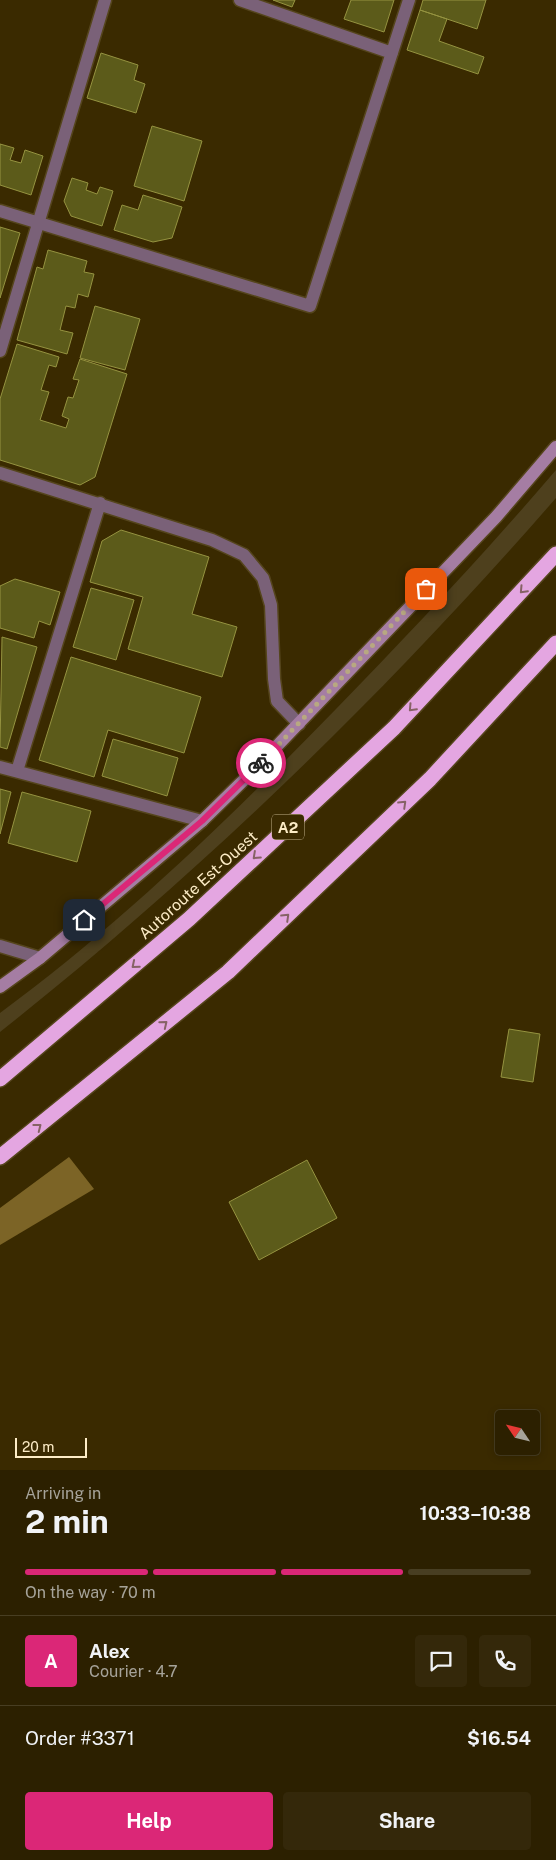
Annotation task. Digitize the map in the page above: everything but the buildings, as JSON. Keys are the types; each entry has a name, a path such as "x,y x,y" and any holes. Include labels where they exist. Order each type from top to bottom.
{"highway":[{"name":"Autoroute Est-Ouest","path":"0,1079 189,919 394,728 556,554"},
{"path":"0,1157 228,972 430,779 556,643"}],"main road":[{"path":"0,987 40,958 202,821 299,724 496,517 556,447"}],"street":[{"path":"0,351 105,0"},
{"path":"240,0 392,54"},
{"path":"0,211 310,306 409,0"},
{"path":"0,473 100,503 212,540 244,554 264,578 271,605 274,679 278,701 299,724"},
{"path":"17,771 100,503"},
{"path":"0,766 202,821"},
{"path":"0,946 40,958"}],"shaded area":[{"path":"556,470 556,498 492,570 359,710 220,844 75,971 0,1032 0,1013 45,979 132,906 256,790 421,621"},
{"path":"69,1157 94,1189 0,1245 0,1208"}],"way so far":[{"path":"261,763 426,589"}],"route":[{"path":"84,920 202,821 261,763"}]}
